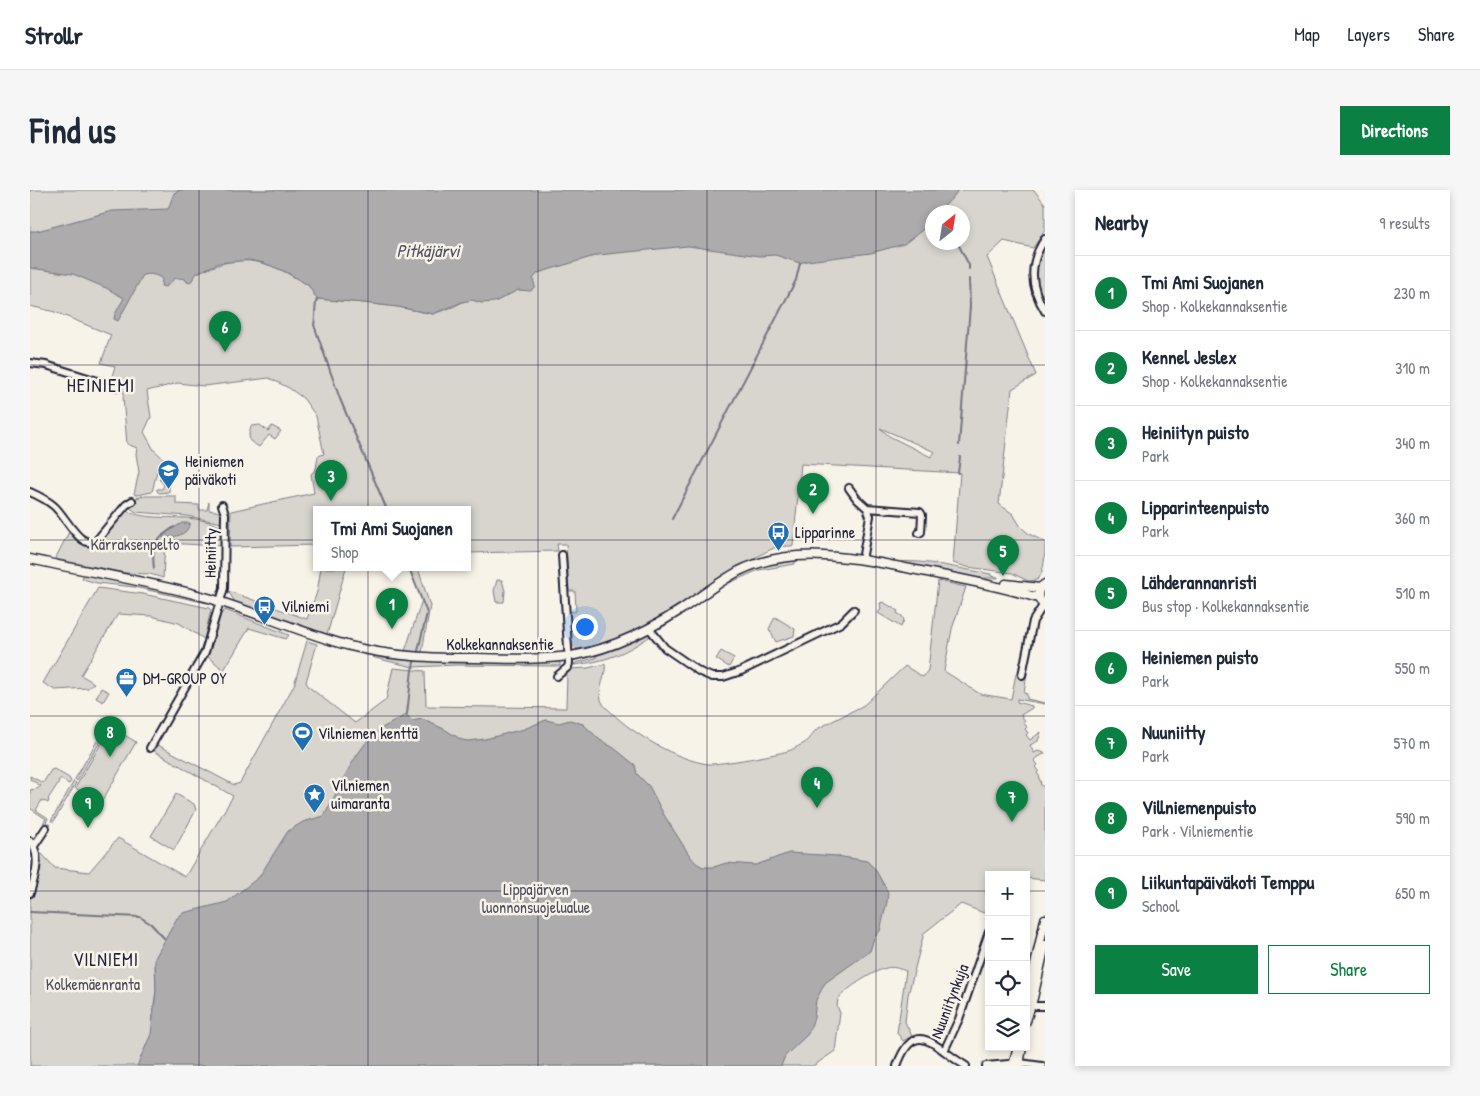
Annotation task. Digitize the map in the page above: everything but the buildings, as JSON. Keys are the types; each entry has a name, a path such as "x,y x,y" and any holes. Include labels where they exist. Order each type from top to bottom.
{"main road":[{"name":"Kolkekannaksentie","path":"30,559 144,582 220,602 349,646 408,657 431,658 539,659 597,650 625,640 649,628 680,610 721,582 757,564 771,560 817,556 862,560 986,583 1042,602"},
{"name":"Kolkekannaksentie","path":"986,583 1044,585"},
{"path":"1042,602 1044,585"},
{"path":"1030,988 1045,919"},
{"path":"1030,1006 1045,945"},
{"path":"1017,1064 1019,1051"}],"street":[{"path":"1045,239 1036,257 1033,270 1033,284 1037,298 1045,311"},
{"path":"30,363 46,365 117,387"},
{"path":"849,488 867,508 870,516 862,560"},
{"path":"30,492 45,499 54,506 78,537 87,543 94,543 126,505 132,501"},
{"name":"Heiniitty","path":"150,748 203,658 220,602 224,582 225,514 222,505"},
{"path":"867,508 920,512 922,515 921,532 919,533"},
{"path":"557,676 568,667 562,555"},
{"path":"1022,675 1034,621 1042,602"},
{"path":"649,628 665,648 700,672 712,677 723,677 741,671 841,623 854,610"},
{"path":"30,893 36,871 36,853 32,844 46,828"},
{"name":"Nuuniitynkuja","path":"944,1051 959,1019 985,944"},
{"path":"1030,1006 1045,1006"},
{"path":"897,1066 905,1046 909,1042 918,1039 927,1040 966,1066"},
{"path":"986,1066 1017,1064 1042,1066"}],"green space":[{"path":"30,190 300,190 206,270 228,262 249,261 260,263 281,270 305,283 317,299 398,307 433,314 453,307 509,278 575,255 931,190 1034,190 1045,204 1045,230 1033,248 1004,241 987,257 1036,375 1012,389 999,504 1013,514 1021,527 1029,534 1045,542 1043,568 1037,580 1028,581 1012,573 967,567 953,563 960,473 801,464 793,546 774,548 766,552 664,614 623,636 601,644 578,649 574,647 570,639 570,612 576,611 575,591 569,591 566,544 557,544 558,551 471,553 471,506 313,506 313,545 230,547 231,511 314,493 311,474 316,469 318,456 324,454 316,416 303,398 289,388 269,378 204,386 178,383 147,391 151,417 144,432 154,450 165,460 165,470 157,471 152,492 134,494 139,472 137,448 127,444 124,392 110,383 115,366 101,363 111,335 55,312 30,306","holes":["880,428 935,452 931,457 889,436"]},
{"path":"1040,251 1045,253 1045,292 1039,297 1034,270"},
{"path":"260,425 268,431 272,426 281,431 275,439 269,435 259,447 250,441 249,435 251,426"},
{"path":"159,479 169,480 169,492 159,493 157,491 157,489 162,489 164,485"},
{"path":"144,496 176,496 176,504 199,505 199,510 207,510 209,502 209,510 222,514 222,523 187,516 136,512 129,507 136,505 136,498"},
{"name":"Kärraksenpelto","path":"126,511 150,517 187,518 211,523 223,528 221,546 165,543 163,578 150,574 125,573 55,559 70,530 82,544 95,546"},
{"path":"795,561 795,564 759,570 729,583 734,578 750,570"},
{"path":"906,561 942,565 991,574 991,576 998,578 977,578 894,562"},
{"path":"320,571 345,571 327,635 235,602 228,591 307,619 317,592"},
{"path":"410,571 419,571 430,606 422,652 405,651 422,600"},
{"path":"86,575 147,587 207,603 134,587 97,583 83,579 82,577"},
{"path":"497,580 502,580 505,591 504,602 496,602 494,591"},
{"name":"Lippajärven luonnonsuojelualue","path":"938,581 966,587 952,629 944,671 980,694 1011,699 1016,674 1024,678 1025,673 1027,673 1024,693 1027,694 1027,699 1045,703 1017,699 1017,702 1032,706 1032,708 1021,715 1027,727 1025,729 1028,733 1026,735 1030,740 1041,732 1038,741 1030,745 1034,753 1038,751 1045,753 1034,760 1038,765 1036,767 1039,771 1037,773 1040,777 1040,784 1045,788 1045,880 1030,878 1030,871 985,871 984,913 961,904 924,933 908,995 905,1022 912,1036 903,1041 897,1033 906,971 891,967 880,970 853,985 838,999 837,1006 840,1013 835,1051 813,1066 30,1066 30,901 40,866 40,855 42,854 55,868 89,872 118,838 185,877 233,796 154,751 158,745 234,785 240,783 294,685 307,641 317,644 306,682 309,687 355,723 386,700 393,668 425,671 426,706 566,708 567,674 570,669 588,668 605,664 600,694 606,707 631,729 656,745 696,762 708,764 750,759 791,750 809,740 817,729 864,705 905,666 923,677 928,670","holes":["324,817 318,839 303,822","155,963 187,1049 152,1018 156,991"]},
{"path":"719,587 721,588 660,629 663,625"},
{"path":"98,588 143,594 209,608 211,610 204,639 179,623 151,616 118,614 81,675 94,683 88,688 55,690 43,683"},
{"path":"883,602 898,611 897,613 902,616 904,620 901,627 878,613 881,609 880,603"},
{"path":"225,610 289,635 286,639 249,628 224,670 208,657 219,616"},
{"path":"775,617 795,629 794,636 776,642 769,629"},
{"path":"648,633 652,635 615,656 574,665 575,663 596,658 601,653"},
{"path":"721,651 734,658 729,667 716,659"},
{"path":"373,657 426,661 560,662 560,666 456,665 413,667"},
{"path":"101,688 109,692 103,702 96,698"},
{"path":"107,724 108,728 77,781 75,779"},
{"path":"111,727 136,742 101,803 75,788"},
{"path":"54,769 71,781 69,784 60,779 48,799 48,803 42,800 36,810 48,818 46,823 43,823 46,819 30,808 30,790 41,786 30,779 30,776 43,783 51,770"},
{"path":"74,781 76,783 54,821 51,821"},
{"path":"176,794 194,804 196,810 174,850 151,836"}],"water":[{"name":"Pitkäjärvi","path":"181,190 958,190 945,205 925,205 925,227 904,244 871,253 800,263 775,255 760,256 688,246 598,255 538,273 533,279 535,286 531,291 518,290 495,302 481,303 472,300 462,302 433,314 398,307 317,299 308,285 286,272 264,263 249,260 219,263 197,273 190,283 185,279 177,278 165,287 161,286 162,279 158,276 151,274 143,275 118,321 114,319 115,314 124,298 73,274 30,268 30,231 37,231 112,211 168,209 174,193"},
{"path":"182,523 190,523 184,533 164,539 162,535"},
{"name":"Lippajärven luonnonsuojelualue","path":"406,714 412,721 422,719 462,740 468,741 485,739 524,729 546,720 559,723 570,720 583,724 600,740 614,748 635,765 637,774 649,786 664,815 690,856 703,867 714,867 726,863 756,865 789,853 837,856 867,861 875,869 888,892 880,931 874,938 870,951 825,983 816,1000 814,1018 808,1034 785,1056 781,1066 137,1066 151,1034 156,991 155,958 177,918 183,913 227,902 259,877 288,831 303,822 324,816 358,753 373,735"}],"waterway":[{"path":"961,250 969,265 969,269"},
{"path":"672,519 796,280 800,263"},
{"path":"959,445 970,306 969,279"},
{"path":"317,299 314,325 340,399 385,506"},
{"path":"958,473 960,457"},
{"path":"154,568 153,554 156,544 163,535 174,527"},
{"path":"410,571 427,613 417,655"},
{"path":"407,714 415,659"},
{"path":"30,912 140,917 151,924 164,938"}],"place":[{"name":"Heiniemen puisto","path":"225,352"},
{"name":"Heiniemen päiväkoti","path":"169,489"},
{"name":"Heiniityn puisto","path":"331,501"},
{"name":"Kennel Jeslex","path":"813,514"},
{"name":"Lipparinne","path":"779,551"},
{"name":"Lähderannanristi","path":"1003,576"},
{"name":"Vilniemi","path":"265,625"},
{"name":"Tmi Ami Suojanen","path":"392,629"},
{"name":"DM-GROUP OY","path":"127,697"},
{"name":"Vilniemen kenttä","path":"302,752"},
{"name":"Villniemenpuisto","path":"110,757"},
{"name":"Lipparinteenpuisto","path":"817,808"},
{"name":"Vilniemen uimaranta","path":"315,813"},
{"name":"Nuuniitty","path":"1012,822"},
{"name":"Liikuntapäiväkoti Temppu","path":"88,828"}],"district":[{"name":"HEINIEMI","path":"101,385"},
{"name":"VILNIEMI","path":"106,960"}],"park label":[{"name":"Kolkemäenranta","path":"93,984"}]}
